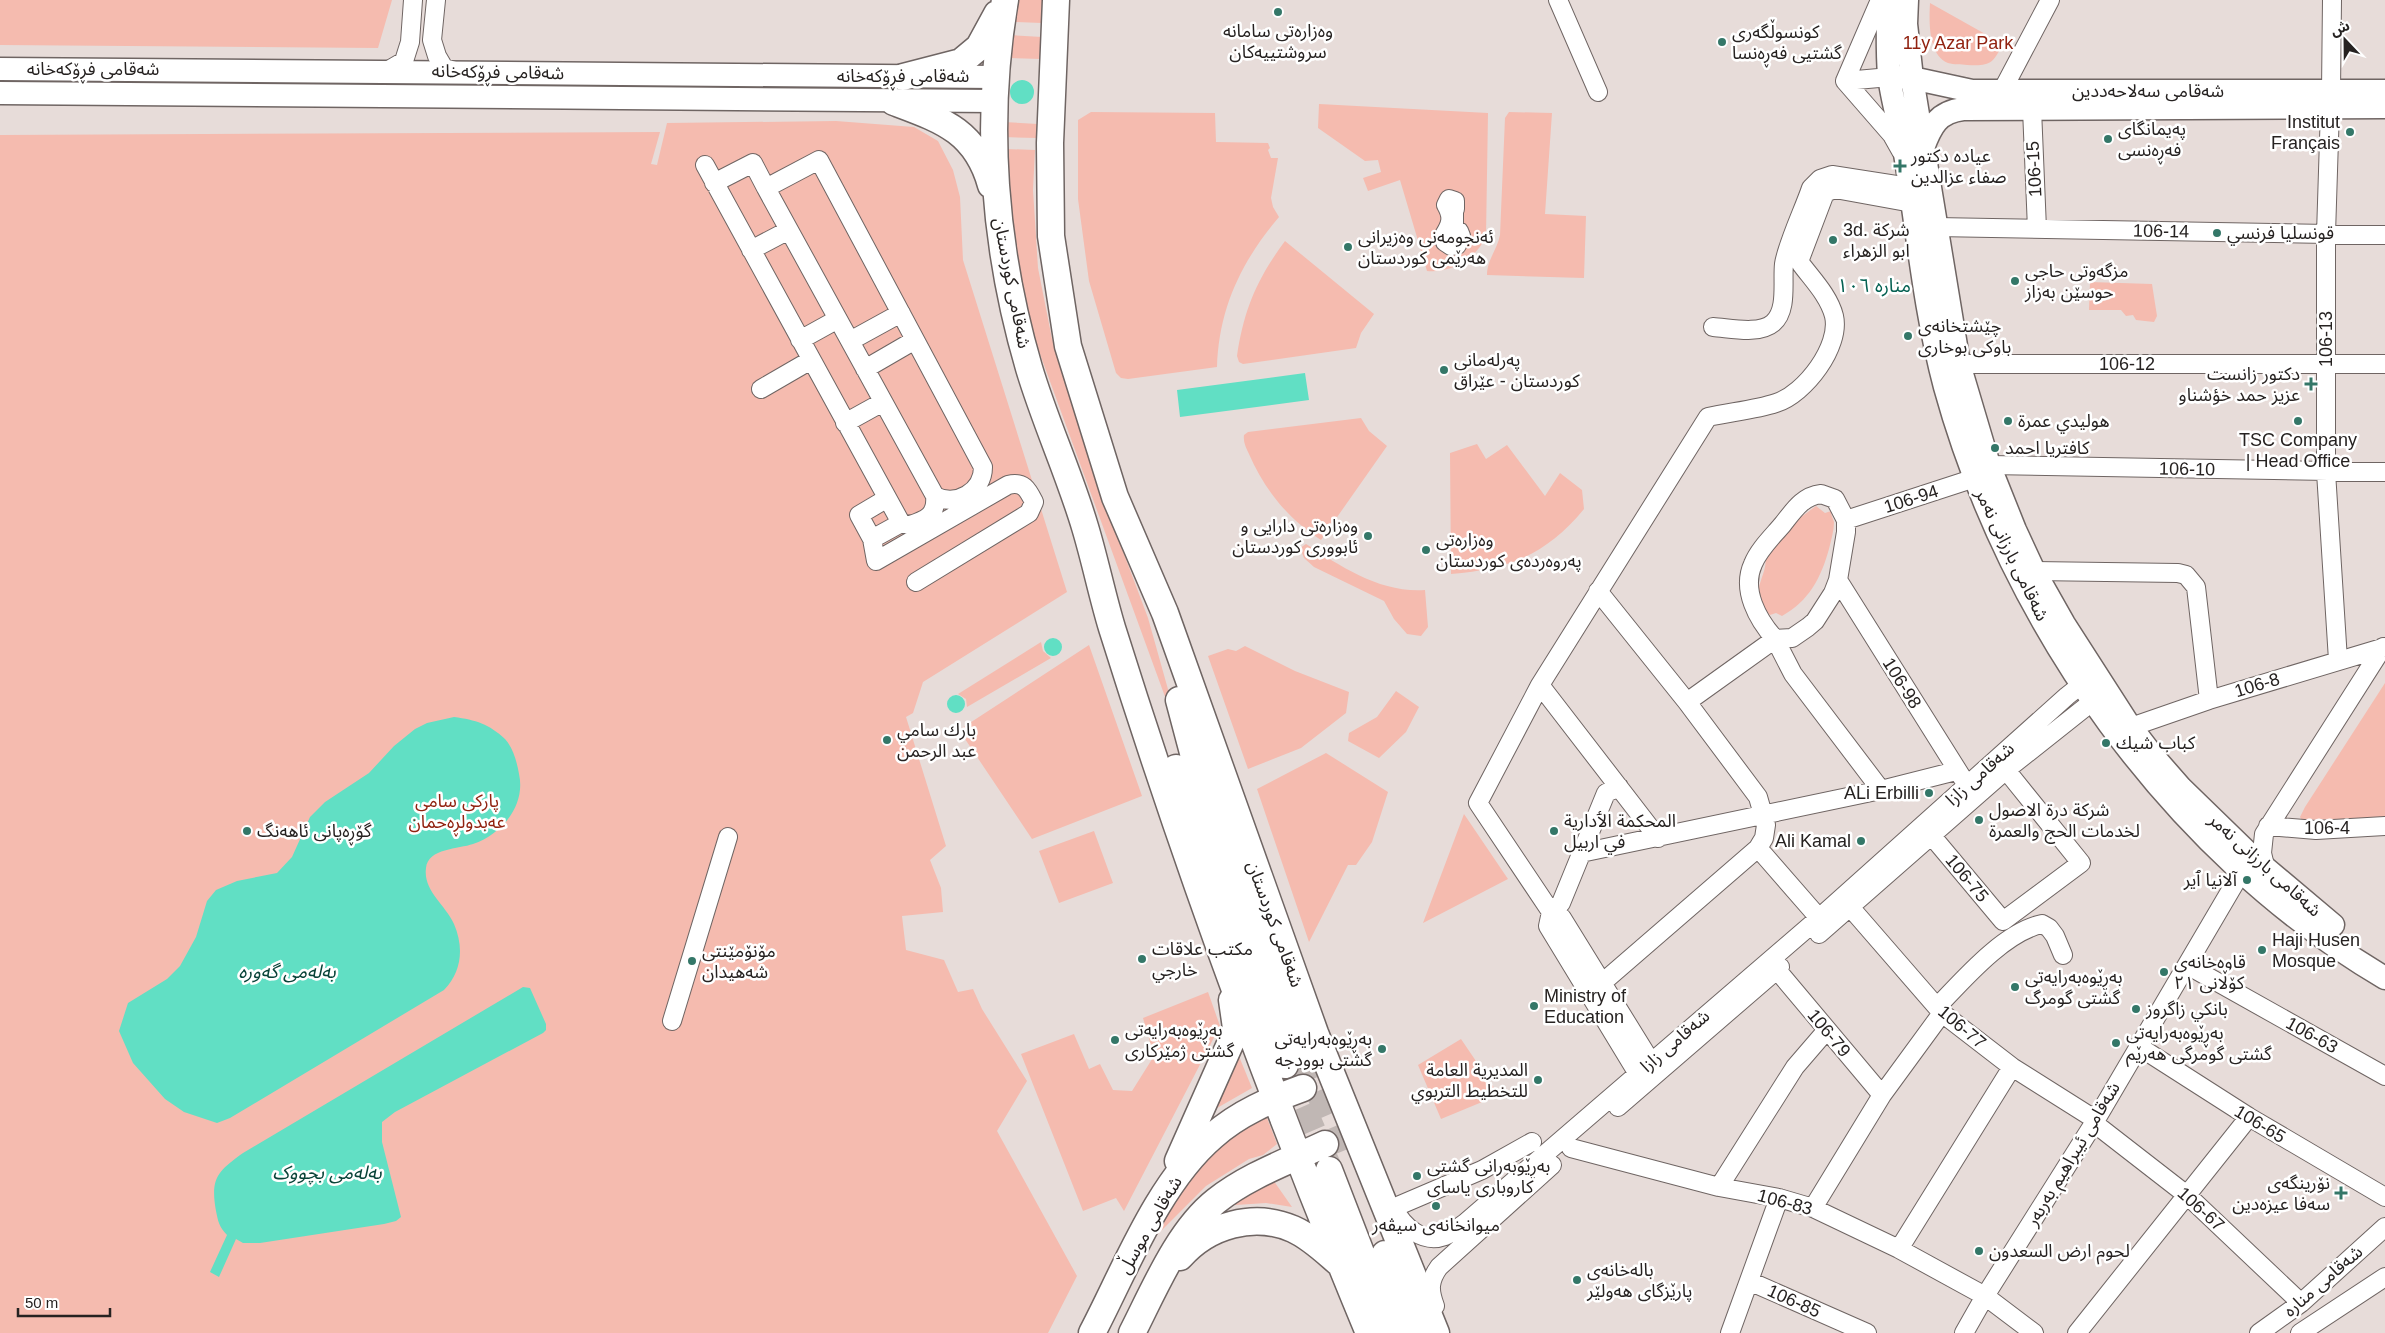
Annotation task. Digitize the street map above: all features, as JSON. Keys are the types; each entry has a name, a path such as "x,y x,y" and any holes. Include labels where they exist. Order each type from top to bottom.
{"highway":[{"path":"903,77 960,62 979,47 1004,0"},
{"name":"شەقامی کوردستان","path":"1004,0 996,89 997,208 1011,292 1029,366 1085,527 1301,1051 1342,1105 1436,1333"},
{"name":"شەقامی کوردستان","path":"1056,0 1050,143 1051,236 1068,346 1094,434 1121,513 1180,703 1200,779 1261,950 1301,1051"},
{"path":"894,102 939,119 954,128 969,143 980,157 997,208"},
{"name":"شەقامی کوردستان","path":"1085,527 1112,630 1195,879 1229,975 1369,1333"},
{"path":"1162,1198 1228,1052 1236,1028 1229,975"},
{"name":"شەقامی موسڵ","path":"1090,1328 1162,1198 1185,1165 1213,1135 1251,1110 1288,1126 1325,1144 1337,1136 1342,1128 1344,1118 1342,1105 1335,1094 1327,1089 1312,1086 1303,1088 1288,1126 1238,1186 1215,1201 1190,1230 1160,1280 1132,1333"},
{"path":"1392,1333 1339,1166 1415,1333"},
{"path":"1160,1280 1184,1253 1198,1241 1225,1226 1252,1221 1266,1221 1294,1229 1341,1264"}],"main road":[{"name":"شەقامی بارزانی نەمر","path":"1888,0 1890,77 1936,228 1959,364 1982,471 2013,566 2094,687 2131,727 2181,788 2266,870 2364,950 2385,961"},
{"name":"شەقامی بارزانی نەمر","path":"1907,0 1906,24 1912,78 1914,154 1910,195 1933,339 1946,389 1982,471 2015,530 2094,687 2116,736 2170,800 2242,872 2355,961 2385,978"},
{"path":"1906,24 1919,53 1938,78 1972,91"},
{"name":"شەقامی فڕۆکەخانە","path":"0,69 903,77 996,89"},
{"name":"شەقامی سەلاحەددین","path":"1890,77 1912,78 1972,91 2002,91 2030,103"},
{"name":"شەقامی فڕۆکەخانە","path":"0,93 894,102 996,89"},
{"name":"شەقامی سەلاحەددین","path":"1914,154 1943,114 1950,110 2030,103 2330,99 2385,91"},
{"name":"شەقامی سەلاحەددین","path":"2330,99 2385,107"}],"street":[{"path":"387,71 404,61 409,46 413,0"},
{"path":"436,0 433,46 444,68 459,72"},
{"path":"1558,0 1598,92"},
{"path":"1846,81 1880,0"},
{"path":"2002,91 2050,0"},
{"name":"106-13","path":"2332,0 2326,234 2326,472 2338,660"},
{"path":"409,46 418,55 433,46"},
{"path":"1846,81 1890,77"},
{"path":"1846,81 1892,136 1914,154"},
{"name":"106-15","path":"2030,103 2037,229"},
{"path":"766,188 818,160 983,467 983,478 976,489 954,500 945,501 935,496"},
{"path":"714,183 753,163 935,496 936,506 932,514 910,525 901,523 872,539"},
{"path":"705,165 886,499 901,523"},
{"path":"1713,327 1761,329 1768,326 1778,317 1782,305 1784,262 1811,188 1820,179 1832,175 1910,195"},
{"path":"1644,1068 1602,983 1562,918 1551,912 1478,802 1540,685 1708,417 1776,403 1793,395 1806,382 1828,352 1832,343 1834,316 1825,297 1801,264 1800,259 1825,193 1835,188 1910,195"},
{"name":"106-14","path":"1936,228 2385,235"},
{"path":"751,250 789,230"},
{"path":"850,341 901,313"},
{"path":"800,340 838,319"},
{"path":"865,368 915,340"},
{"path":"761,389 811,360"},
{"name":"106-12","path":"1959,364 2385,364"},
{"path":"846,423 883,402"},
{"name":"106-10","path":"1982,471 2385,472"},
{"name":"106-94","path":"1846,520 1982,471"},
{"path":"886,499 859,515 872,539 876,560 1008,485 1021,484 1027,488 1034,502 1029,512 916,582"},
{"path":"1687,702 1775,639 1792,638 1815,621 1833,593 1846,544 1846,520 1838,502 1831,496 1821,494 1807,497 1787,518 1753,563 1749,584 1751,596 1764,627 1775,639 1793,674 1881,790"},
{"path":"2034,571 2178,573 2186,575 2196,586 2210,700"},
{"name":"106-98","path":"1838,580 1956,771 1968,785"},
{"path":"1598,591 1687,702 1758,797 1765,815 1766,825 1764,838 1758,848 1602,983"},
{"path":"2237,843 2254,839 2266,830 2384,647"},
{"name":"106-8","path":"2131,727 2210,700 2384,647"},
{"path":"1540,685 1658,838"},
{"name":"شەقامی زازا","path":"1446,1333 1431,1296 1430,1282 1434,1274 1455,1252 1571,1148 2006,770 2094,687"},
{"name":"شەقامی زازا","path":"1301,1051 1340,1076 1394,1208 1404,1224 1414,1232 1434,1238 1446,1235 1500,1195 1819,918 1968,785 2094,687"},
{"name":"106-75","path":"1931,835 2003,922 2081,863 2006,770"},
{"path":"1581,853 1881,790 1956,771"},
{"path":"1618,787 1606,793 1560,903 1551,912 1548,926 1644,1068"},
{"name":"106-4","path":"2266,830 2316,830 2385,826"},
{"path":"2266,830 2262,853 2266,870"},
{"path":"672,1021 728,837"},
{"path":"1758,848 1819,918"},
{"name":"شەقامی ئیبراهیم بەربەر","path":"1964,1333 1985,1296 2095,1122 2242,872"},
{"name":"106-77","path":"1850,907 1939,1010 2012,1066 2095,1122"},
{"path":"1813,1208 1882,1095 1939,1010 1990,954 2030,926 2042,924 2049,928 2064,955"},
{"name":"106-63","path":"2187,965 2385,1076"},
{"name":"106-79","path":"1777,970 1882,1095"},
{"path":"1719,1187 1795,1067 1826,1030"},
{"name":"106-65","path":"2138,1046 2249,1118 2385,1197"},
{"path":"1899,1249 2012,1066"},
{"path":"2077,1333 2249,1118"},
{"name":"106-67","path":"2095,1122 2188,1196 2301,1302"},
{"path":"1394,1208 1482,1170 1532,1142"},
{"name":"106-83","path":"1571,1148 1719,1187 1778,1198 1813,1208 1899,1249 1985,1296 2034,1333"},
{"path":"1730,1333 1778,1198"},
{"name":"شەقامی منارە","path":"2259,1333 2301,1302 2385,1227"},
{"path":"2300,1333 2385,1278"},
{"name":"106-85","path":"1749,1281 1867,1333"},
{"path":"2284,1315 2289,1333"}],"green space":[{"path":"0,0 392,0 378,48 0,45"},
{"path":"1018,0 1044,0 1042,23 1015,22"},
{"name":"11y Azar Park","path":"1930,3 2003,44 1993,60 1986,64 1975,65 1950,64 1941,59 1931,37"},
{"path":"1010,35 1042,37 1041,59 1008,58"},
{"path":"1319,104 1488,113 1486,236 1470,258 1445,270 1427,271 1400,180 1368,191 1363,178 1381,172 1378,160 1365,161 1318,128"},
{"path":"1091,112 1215,113 1216,142 1268,143 1271,158 1278,158 1271,198 1273,207 1279,217 1254,251 1234,287 1222,325 1217,367 1128,379 1121,378 1116,373 1089,281 1078,199 1078,120"},
{"path":"1509,112 1552,113 1545,214 1586,216 1584,278 1487,275 1487,270 1500,235 1505,118"},
{"name":"پارکی سامی عەبدولڕەحمان","path":"836,121 914,127 938,141 953,170 960,197 963,260 1067,592 923,682 913,713 906,717 946,846 930,860 941,888 943,912 902,916 906,950 944,960 958,992 973,989 982,1009 1027,1081 997,1131 1077,1276 1048,1333 0,1333 0,135 660,132 651,164 657,165 667,123"},
{"path":"1003,122 1038,124 1037,138 1003,137"},
{"path":"1005,149 1035,150 1033,190 1038,268 1052,339 1103,498 1148,618 1187,757 1036,343 1019,271 1007,188"},
{"path":"1285,241 1374,314 1361,333 1356,348 1243,364 1239,362 1237,356 1248,309 1259,282"},
{"path":"2090,282 2152,284 2157,316 2154,322 2136,320 2133,315 2126,316 2121,310 2089,310"},
{"path":"1361,418 1369,431 1387,446 1321,540 1298,523 1270,491 1255,467 1244,443 1244,435 1248,432"},
{"path":"1477,444 1486,459 1507,445 1545,496 1560,473 1582,490 1584,509 1555,538 1525,557 1491,568 1451,574 1450,453"},
{"path":"1816,506 1825,513 1831,511 1834,522 1829,549 1822,570 1813,588 1800,603 1782,616 1776,613 1770,615 1763,607 1758,592 1766,563 1765,555 1793,523"},
{"path":"1306,544 1362,577 1377,583 1408,590 1425,590 1428,627 1421,636 1407,634 1394,619 1384,601 1314,567 1304,558 1300,548"},
{"path":"1041,642 1043,651 1051,658 967,707 966,699 958,694"},
{"path":"1089,645 1142,796 1032,839 959,730"},
{"path":"1245,646 1295,671 1349,692 1346,713 1301,748 1248,769 1208,656 1228,649 1236,651"},
{"path":"2385,683 2385,818 2302,820 2300,817 2305,807"},
{"path":"1396,691 1419,707 1406,732 1379,758 1348,741 1349,733 1377,717"},
{"path":"1326,753 1388,792 1372,842 1356,865 1348,865 1309,942 1257,789"},
{"path":"1464,814 1508,879 1423,923"},
{"path":"1094,831 1113,883 1059,903 1039,851"},
{"path":"1208,992 1220,1026 1124,1211 1116,1198 1083,1211 1021,1054 1074,1034 1089,1069 1100,1064 1113,1090 1132,1091 1154,1056 1143,1018"},
{"path":"1461,1039 1499,1095 1441,1119 1418,1065"},
{"path":"1236,1049 1252,1088 1203,1116"},
{"path":"1257,1115 1267,1118 1277,1144 1263,1155 1249,1159 1206,1186 1154,1238 1180,1181"},
{"path":"1271,1177 1292,1207 1266,1203 1236,1205 1229,1203"}],"water":[{"path":"1022,80 1027,81 1033,87 1033,97 1027,103 1022,104 1017,103 1011,97 1010,92 1011,87 1017,81"},
{"path":"1305,373 1309,400 1180,417 1177,390"},
{"path":"1053,638 1059,641 1062,647 1059,653 1053,656 1047,653 1044,647 1047,641"},
{"path":"956,695 962,698 965,704 962,710 956,713 950,710 947,704 950,698"},
{"name":"بەلەمی گەورە","path":"454,717 482,724 505,739 516,760 520,785 519,797 515,807 510,817 502,826 484,839 473,844 445,850 428,861 426,876 428,884 454,924 459,941 460,959 455,975 450,983 444,990 230,1118 217,1123 184,1112 165,1099 133,1063 119,1031 128,1003 167,979 180,966 196,937 207,901 216,890 237,881 277,873 292,857 310,817 325,802 369,773 394,746 415,729 427,723"},
{"name":"بەلەمی بچووک","path":"523,987 530,988 546,1024 546,1030 543,1033 395,1112 382,1122 382,1142 401,1217 396,1221 384,1224 260,1243 243,1243 236,1239 219,1277 210,1272 227,1235 218,1221 214,1191 218,1176 227,1165 243,1153"}],"tunnel":[{"path":"1303,1055 1348,1161"},
{"path":"1287,1071 1329,1168"}],"place":[{"name":"وەزارەتی سامانە سروشتییەکان","path":"1278,12"},
{"name":"کونسوڵگەری گشتیی فەڕەنسا","path":"1722,42"},
{"name":"Institut Français","path":"2350,132"},
{"name":"پەیمانگای فەڕەنسی","path":"2108,139"},
{"name":"عياده دكتور صفاء عزالدين","path":"1900,166"},
{"name":"قونسليا فرنسي","path":"2217,233"},
{"name":"3d. شركة ابو الزهراء","path":"1833,240"},
{"name":"ئەنجومەنی وەزیرانی هەرێمی کوردستان","path":"1348,247"},
{"name":"مزگەوتی حاجی حوسێن بەزاز","path":"2015,281"},
{"name":"چێشتخانەی باوكی بوخاری","path":"1908,336"},
{"name":"پەرلەمانی کوردستان - عێراق","path":"1444,370"},
{"name":"دكتور زانست عزيز حمد خؤشناو","path":"2311,384"},
{"name":"هوليدي عمرة","path":"2008,421"},
{"name":"TSC Company | Head Office","path":"2298,421"},
{"name":"كافتريا احمد","path":"1995,448"},
{"name":"وەزارەتی دارایی و ئابووری کوردستان","path":"1368,536"},
{"name":"وەزارەتی پەروەردەی کوردستان","path":"1426,550"},
{"name":"بارك سامي عبد الرحمن","path":"887,740"},
{"name":"كباب شيك","path":"2106,743"},
{"name":"ALi Erbilli","path":"1929,793"},
{"name":"شركة درة الاصول لخدمات الحج والعمرة","path":"1979,820"},
{"name":"گۆڕەپانی ئاهەنگ","path":"247,831"},
{"name":"المحكمة الٲدارية في اربيل","path":"1554,831"},
{"name":"Ali Kamal","path":"1861,841"},
{"name":"آلانیا ٱير","path":"2247,880"},
{"name":"Haji Husen Mosque","path":"2262,950"},
{"name":"مكتب علاقات خارجي","path":"1142,959"},
{"name":"مۆنۆمێنتی شەھیدان","path":"692,961"},
{"name":"قاوەخانەی کۆڵانی ٢١","path":"2164,972"},
{"name":"بەڕێوەبەرایەتی گشتی گومرگ","path":"2015,987"},
{"name":"Ministry of Education","path":"1534,1006"},
{"name":"بانكي زاگروز","path":"2136,1009"},
{"name":"بەڕێوەبەرایەتی گشتی ژمێركاری","path":"1115,1040"},
{"name":"بەڕێوەبەرایەتی گشتی گومرگی هەرێم","path":"2116,1043"},
{"name":"بەڕێوەبەرایەتی گشتی بوودجە","path":"1382,1049"},
{"name":"المديرية العامة للتخطيط التربوي","path":"1538,1080"},
{"name":"بەڕێوبەرانی گشتی کاروباری یاسای","path":"1417,1176"},
{"name":"نۆرینگەی سەفا عیزەدین","path":"2341,1193"},
{"name":"میوانخانەی سیڤەر","path":"1436,1206"},
{"name":"لحوم ارض السعدون","path":"1979,1251"},
{"name":"بالەخانەی پارێزگای هەولێر","path":"1577,1280"}],"district":[{"name":"منارە ١٠٦","path":"1874,285"}]}
